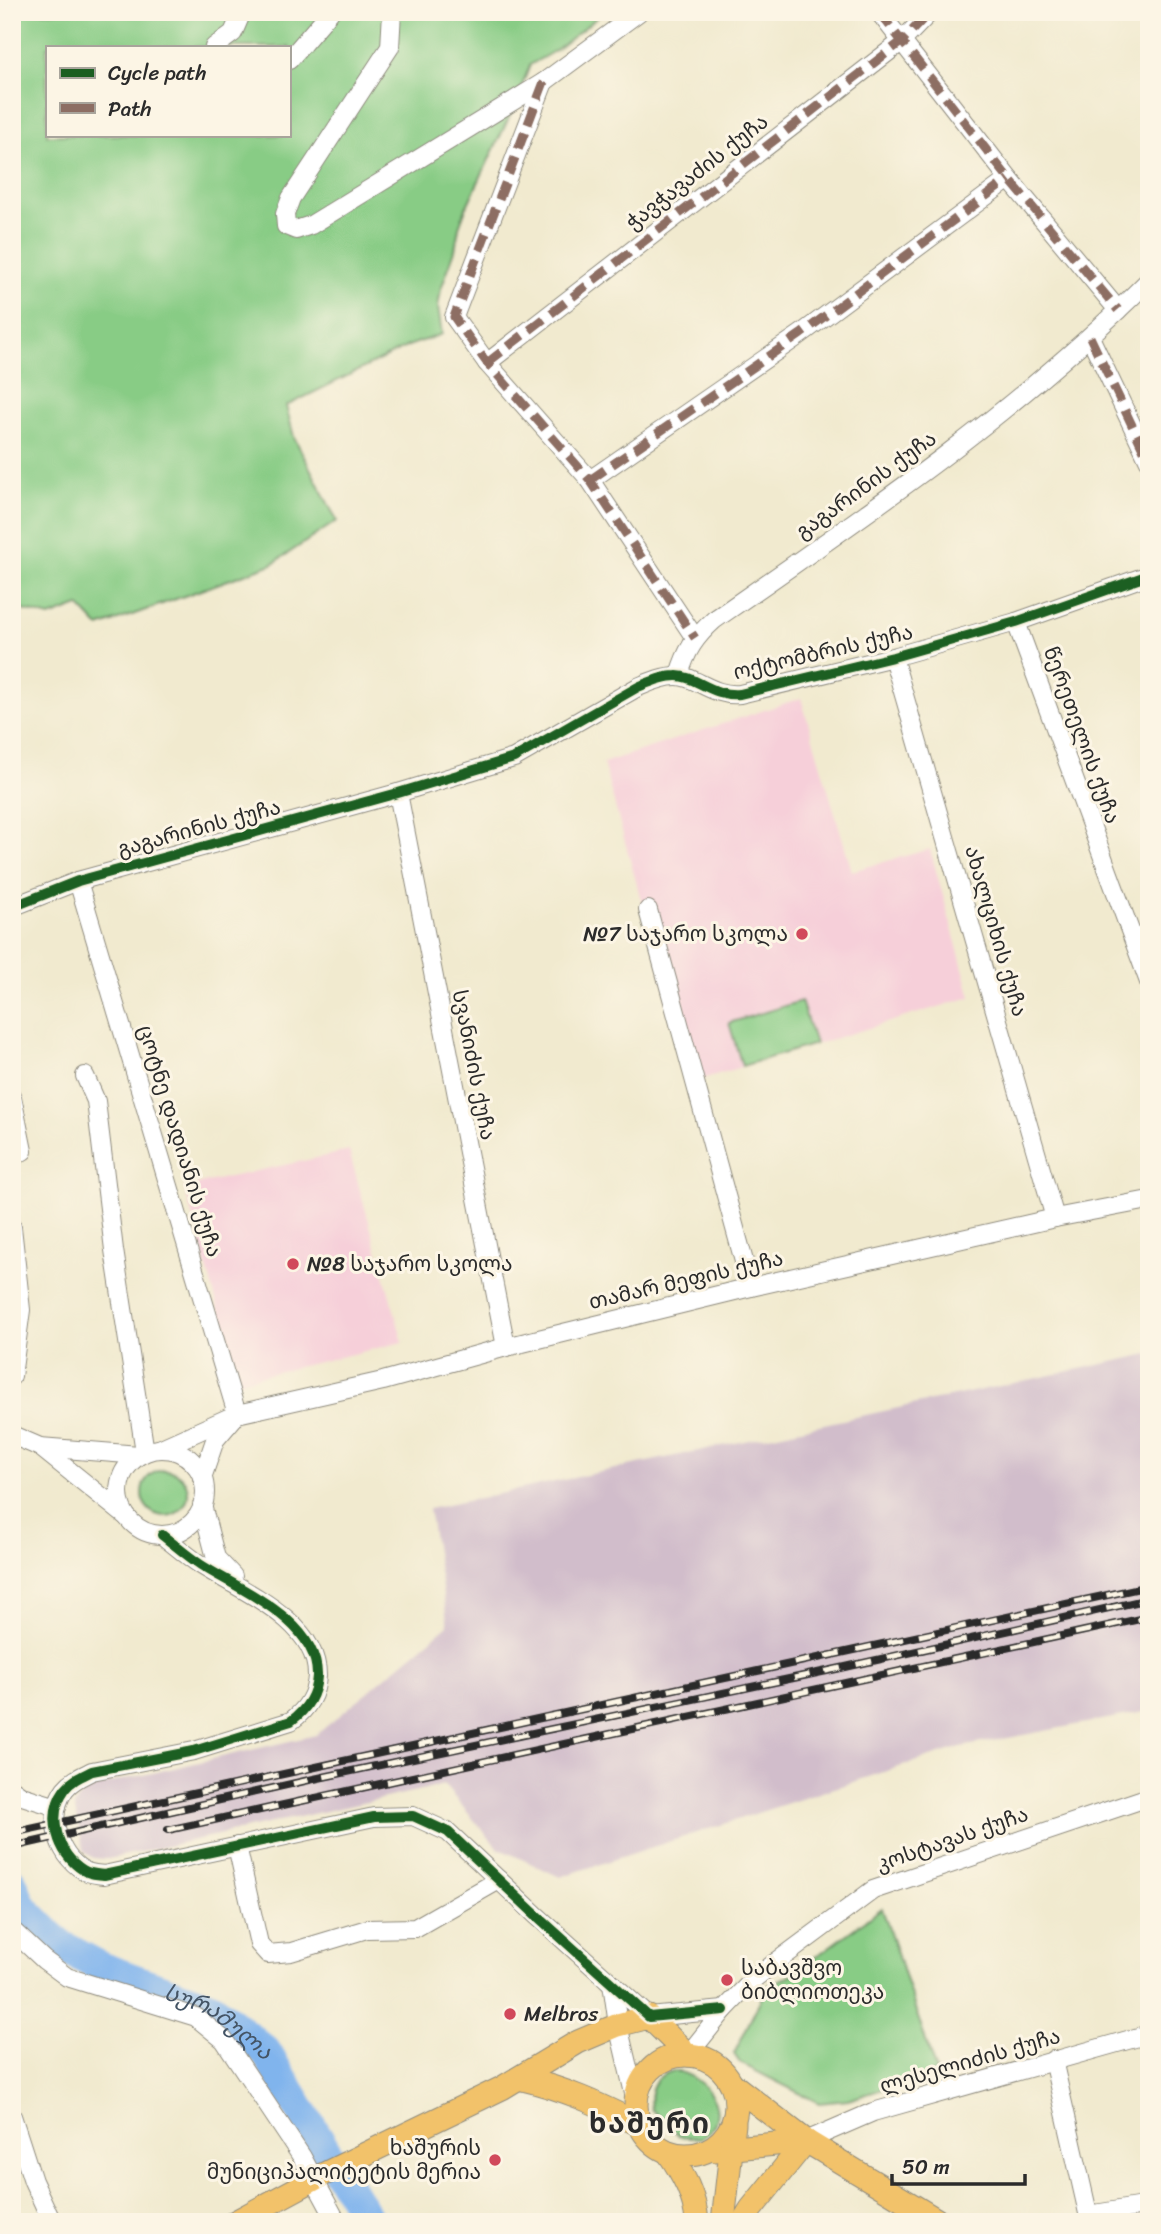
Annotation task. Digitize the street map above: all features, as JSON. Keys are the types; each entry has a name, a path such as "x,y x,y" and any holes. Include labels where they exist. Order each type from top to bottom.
{"main road":[{"path":"235,2222 519,2078 578,2042 618,2025 649,2017 688,2055"},
{"path":"640,2125 636,2102 640,2087 652,2069 667,2059 688,2055 698,2057 717,2066 732,2084 806,2141 940,2222"},
{"path":"519,2078 588,2098 640,2125 655,2144 668,2152 692,2155 708,2150 806,2141"},
{"path":"723,2222 736,2100 732,2084"},
{"path":"708,2150 725,2136 734,2123"},
{"path":"743,2222 806,2141"},
{"path":"668,2152 692,2195 697,2222"}],"street":[{"path":"215,46 233,33 242,12"},
{"path":"290,59 330,12"},
{"path":"392,12 390,47 291,198 285,214 286,226 296,230 311,225 544,82 639,12"},
{"path":"879,12 1009,179 1118,310"},
{"name":"ჭავჭავაძის ქუჩა","path":"487,363 901,42 930,12"},
{"path":"544,82 454,317 487,363 590,480 695,638"},
{"path":"590,480 811,327 1009,179"},
{"name":"გაგარინის ქუჩა","path":"679,675 687,650 714,620 903,489 964,442 1090,337 1149,280"},
{"path":"1090,337 1149,461"},
{"name":"ოქტომბრის ქუჩა","path":"679,675 722,694 731,695 893,657 1016,622 1149,575"},
{"name":"წერეთელის ქუჩა","path":"1016,622 1149,982"},
{"name":"ახალციხის ქუჩა","path":"893,657 1055,1218"},
{"path":"398,793 514,758 638,687 679,675"},
{"name":"გაგარინის ქუჩა","path":"12,907 78,881 398,793"},
{"name":"სვანიძის ქუჩა","path":"398,793 506,1347"},
{"name":"ცოტნე დადიანის ქუჩა","path":"78,881 237,1414"},
{"path":"648,910 751,1287"},
{"path":"85,1076 96,1101 114,1250 148,1452"},
{"path":"12,1097 23,1151 12,1157"},
{"name":"თამარ მეფის ქუჩა","path":"148,1452 237,1414 383,1381 506,1347 751,1287 1055,1218 1149,1200"},
{"path":"12,1227 21,1310 12,1376"},
{"path":"202,1479 215,1440 237,1414"},
{"path":"15,1441 40,1447 174,1451 187,1457 197,1467 202,1479 205,1492 202,1505 187,1526 162,1535"},
{"path":"40,1447 137,1527 162,1535 200,1564 250,1593 280,1615 299,1632 312,1650 317,1665 317,1684 312,1699 303,1712 290,1721 194,1751 92,1771 77,1778 64,1790 57,1807 55,1826 59,1844 69,1860 85,1872 104,1875 374,1817 413,1816 448,1832 649,2017 724,2010"},
{"path":"127,1517 118,1491 121,1477 128,1464 148,1452"},
{"path":"202,1505 216,1558 250,1593"},
{"path":"12,1789 22,1796 57,1807"},
{"name":"კოსტავას ქუჩა","path":"688,2055 724,2010 756,1977 873,1890 1149,1797"},
{"path":"237,1846 260,1944 268,1954 291,1952 367,1929 415,1928 499,1880"},
{"path":"12,1930 67,1977 196,2017 224,2039 318,2178 337,2222"},
{"path":"612,1983 618,2025 636,2102"},
{"name":"ლესელიძის ქუჩა","path":"806,2141 873,2112 1149,2034"},
{"path":"1052,2060 1089,2218 1149,2205"},
{"path":"12,2116 33,2181 52,2222"}],"shaded area":[{"name":"№7 საჯარო სკოლა","path":"801,698 852,871 930,849 971,997 692,1082 603,763"},
{"name":"№8 საჯარო სკოლა","path":"349,1151 403,1342 239,1381 184,1187"},
{"path":"1149,1354 1149,1711 961,1747 560,1877 498,1848 444,1785 108,1859 93,1858 84,1852 74,1806 82,1793 92,1787 316,1735 448,1625 429,1509"}],"green space":[{"path":"12,12 604,12 556,50 530,65 459,227 438,307 442,334 408,346 286,406 294,437 337,521 272,564 99,627 79,606 50,617 12,607"},
{"path":"801,1001 815,1044 742,1066 729,1023"},
{"path":"165,1470 182,1476 188,1493 182,1510 165,1516 148,1510 142,1493 148,1476"},
{"path":"882,1908 936,2072 848,2100 819,2103 740,2063 734,2054 767,1986 791,1975"},
{"path":"673,2071 696,2079 712,2097 716,2119 711,2129 701,2138 679,2136 651,2109 653,2085 661,2076"}],"waterway":[{"name":"სურამულა","path":"12,1883 21,1906 60,1945 102,1968 213,2008 265,2051 369,2222"}],"railway":[{"path":"12,1833 1149,1586"},
{"path":"12,1847 309,1780 841,1668 1149,1599"},
{"path":"168,1830 1149,1617"}],"marked path":[{"path":"879,12 1009,179 1118,310"},
{"path":"487,363 901,42 930,12"},
{"path":"544,82 454,317 487,363 590,480 695,638"},
{"path":"590,480 801,334 1009,179"},
{"path":"1090,337 1149,461"}],"cycle path":[{"path":"12,907 78,881 398,793 514,758 638,687 661,678 683,677 721,692 740,694 893,657 1016,622 1149,575"},
{"path":"162,1535 196,1562 274,1609 291,1623 305,1639 314,1656 317,1676 315,1690 306,1707 291,1721 194,1751 92,1771 74,1781 59,1799 55,1822 61,1844 74,1863 83,1870 104,1875 374,1817 413,1816 448,1832 649,2017 724,2010"}],"place":[{"name":"№7 საჯარო სკოლა","path":"802,934"},
{"name":"№8 საჯარო სკოლა","path":"293,1264"},
{"name":"საბავშვო ბიბლიოთეკა","path":"727,1980"},
{"name":"Melbros","path":"510,2014"},
{"name":"ხაშურის მუნიციპალიტეტის მერია","path":"495,2160"}],"district":[{"name":"ხაშური","path":"650,2123"}]}
